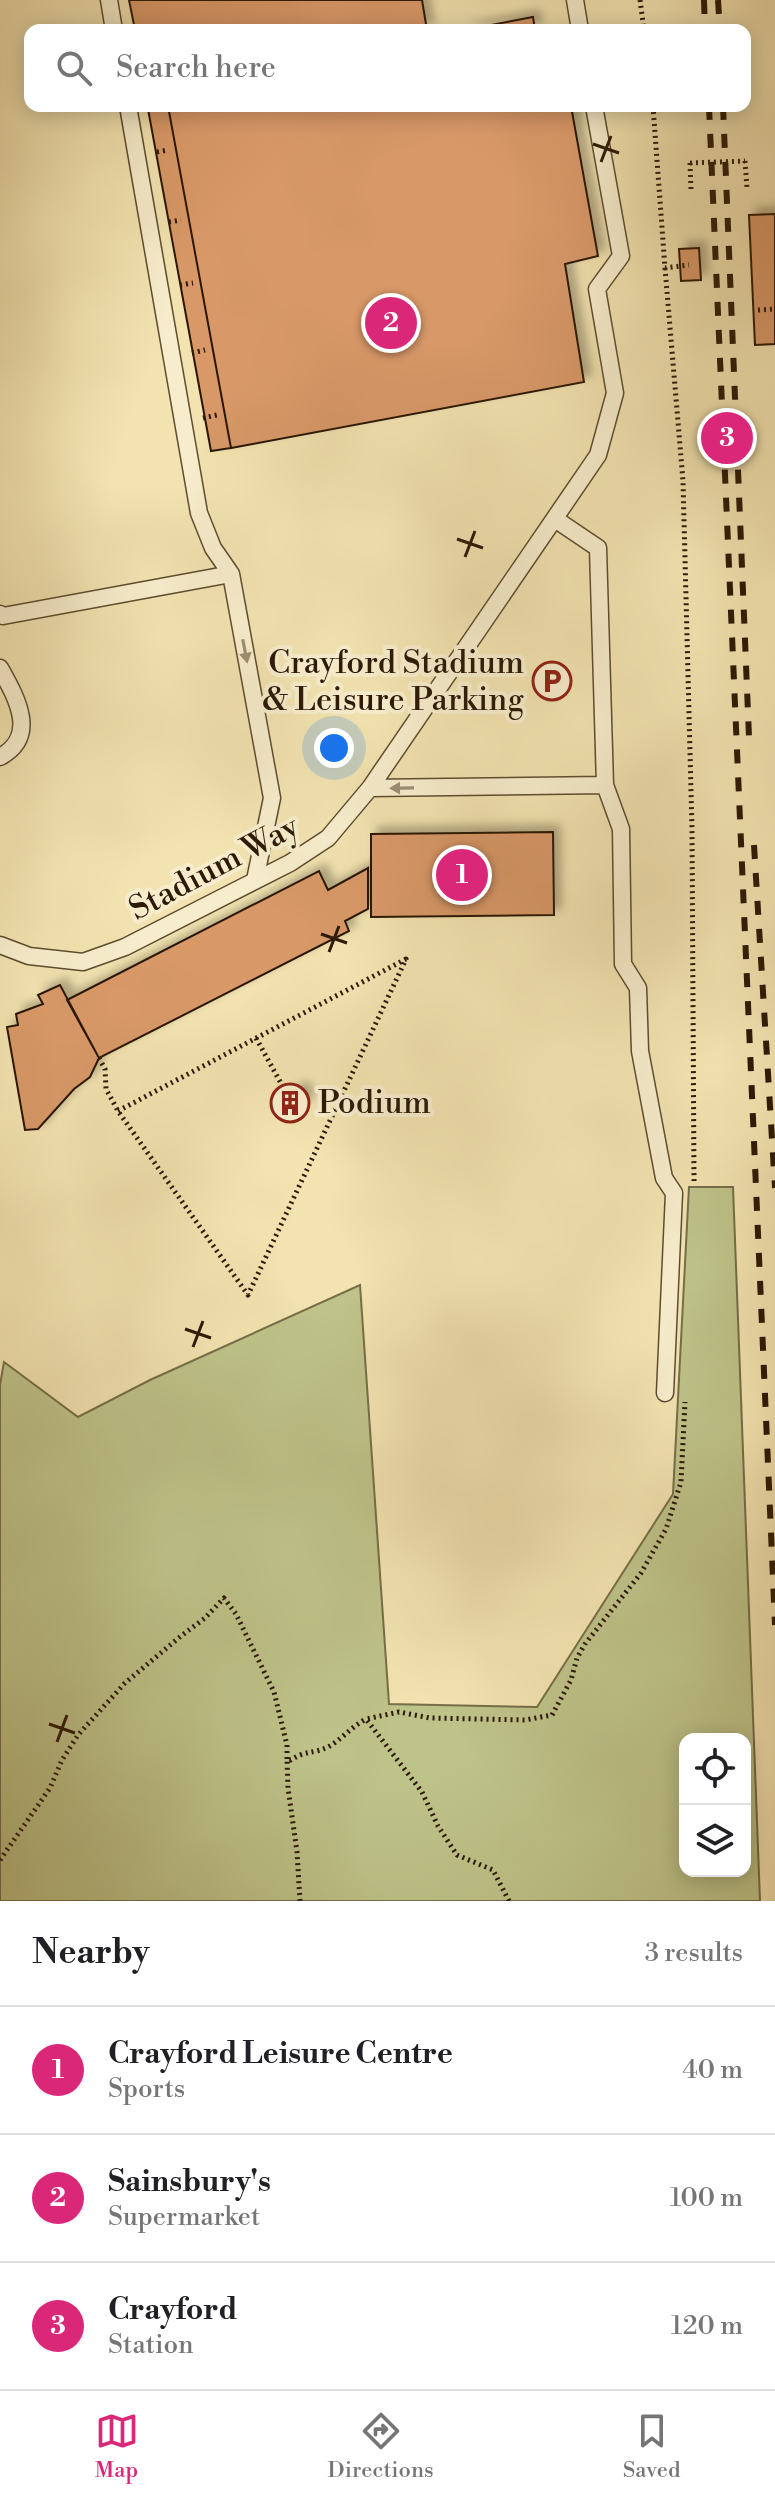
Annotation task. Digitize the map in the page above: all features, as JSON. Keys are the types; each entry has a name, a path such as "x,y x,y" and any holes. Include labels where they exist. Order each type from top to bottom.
{"lane":[{"path":"109,0 113,24"},
{"path":"575,0 579,24"},
{"path":"129,112 199,513 213,548 231,574 272,798 255,880"},
{"name":"Stadium Way","path":"1,948 29,956 83,962 125,947 290,863 328,838 370,788 598,455 615,393 597,289 621,256 595,112"},
{"path":"555,519 598,548 605,785 621,829 623,964 638,988 640,1051 664,1178 674,1193 665,1393"},
{"path":"0,614 53,608 231,574"},
{"path":"0,668 11,688 23,728 18,743 0,757"},
{"path":"370,788 605,785"}],"path":[{"path":"640,0 643,24"},
{"path":"653,112 683,481 692,830 694,1188"},
{"path":"691,189 690,163 745,161 747,188"},
{"path":"665,268 689,265"},
{"path":"758,310 775,309"},
{"path":"99,1058 105,1069 106,1089 118,1111 248,1295 406,959 118,1111"},
{"path":"256,1038 288,1096"},
{"path":"287,1760 303,1752 330,1746 366,1719 399,1712 430,1718 525,1720 552,1715 571,1680 585,1644 641,1573 666,1529 681,1482 685,1401"},
{"path":"0,1860 50,1788 62,1760 78,1735 125,1683 205,1618 224,1598 236,1614 274,1692 287,1745 288,1788 300,1901"},
{"path":"366,1719 422,1792 438,1826 457,1855 493,1870 509,1901"}],"green space":[{"path":"689,1187 733,1187 760,1901 0,1901 0,1385 4,1362 78,1417 150,1380 360,1285 389,1704 537,1707 673,1494"}],"building":[{"path":"129,0 422,0 426,24 134,24"},
{"path":"533,17 534,24 496,24"},
{"path":"149,112 169,112 231,448 211,451"},
{"path":"169,112 572,112 598,256 565,264 584,382 231,448"},
{"path":"775,214 775,344 755,345 749,215"},
{"path":"699,248 701,280 681,281 679,249"},
{"path":"553,832 554,915 371,917 371,834"},
{"path":"368,868 368,909 345,921 349,931 99,1058 67,1000 319,871 328,890"},
{"path":"60,985 99,1058 90,1077 74,1089 38,1129 25,1130 7,1027 18,1025 16,1014 43,1004 38,995"},
{"name":"Podium","path":"301,1088 308,1102 280,1118 272,1104"}],"railway":[{"path":"704,0 705,24"},
{"path":"718,0 720,24"},
{"path":"709,112 775,1625"},
{"path":"723,112 749,737"},
{"path":"754,845 775,1188"}],"place":[{"name":"Sainsbury's","path":"391,323"},
{"name":"Crayford","path":"727,438"},
{"name":"Crayford Stadium & Leisure Parking","path":"552,681"},
{"name":"Crayford Leisure Centre","path":"462,875"},
{"name":"Podium","path":"290,1103"}]}
